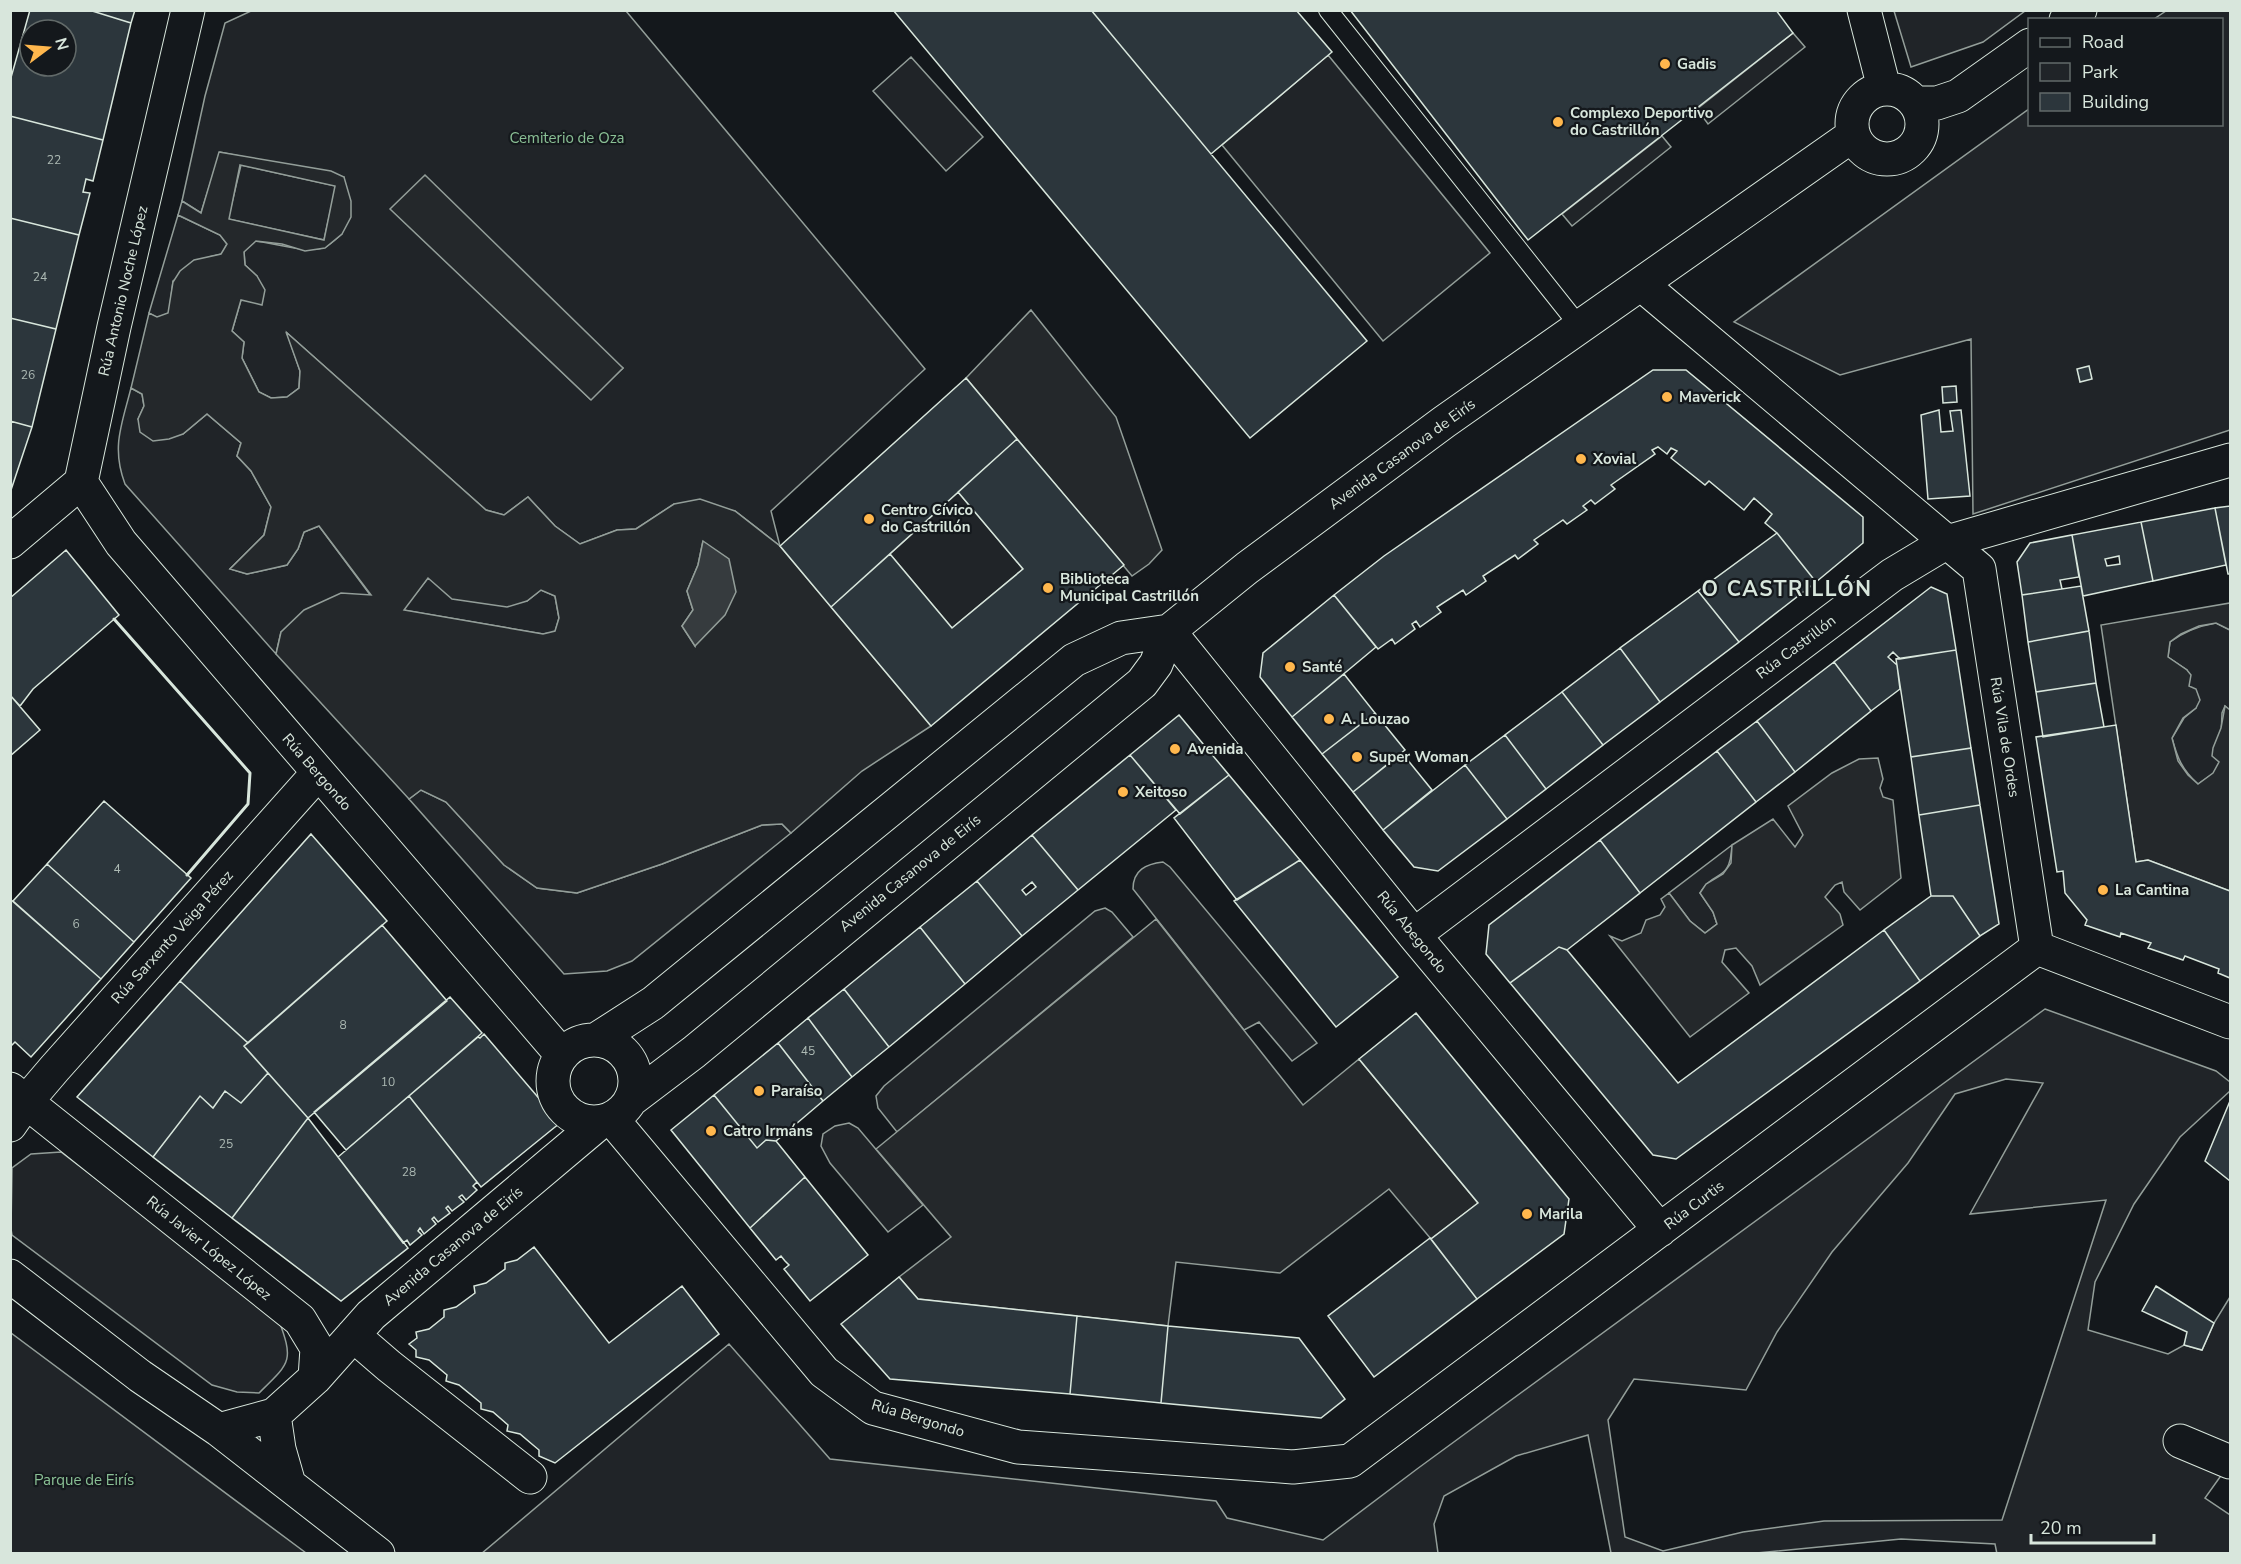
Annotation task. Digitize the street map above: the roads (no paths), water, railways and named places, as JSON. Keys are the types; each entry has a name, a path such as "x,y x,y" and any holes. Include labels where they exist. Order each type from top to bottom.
{"street":[{"name":"Rúa Antonio Noche López","path":"81,482 114,327 188,10"},
{"path":"1864,10 1884,88"},
{"path":"1915,103 1937,103 1958,96 2028,46"},
{"path":"1884,88 1897,90 1915,103 1922,124 1915,146 1896,159 1884,160 1863,151 1853,135 1852,118 1863,98 1873,91 1884,88"},
{"name":"Avenida Casanova de Eirís","path":"315,1378 371,1315 1142,683 1156,664 1169,631 1247,568 1444,422 1853,135"},
{"path":"1641,284 1947,542"},
{"name":"Rúa Castrillón","path":"1414,935 1892,575 1947,542 2230,460"},
{"path":"10,542 81,482"},
{"name":"Rúa Bergondo","path":"81,482 121,543 562,1055"},
{"name":"Rúa Vila de Ordes","path":"1947,542 1979,568 2037,948"},
{"path":"597,1040 653,1003 1074,660 1121,638 1169,631"},
{"name":"Rúa Abegondo","path":"1169,631 1414,935 1660,1230"},
{"name":"Rúa Sarxento Veiga Pérez","path":"16,1105 318,773"},
{"path":"2037,948 2230,1022"},
{"name":"Rúa Curtis","path":"1350,1461 2037,948"},
{"path":"584,1040 597,1040 610,1042 630,1059 635,1072 636,1085 614,1114 584,1122 571,1116 561,1106 554,1094 552,1079 555,1066 572,1046 584,1040"},
{"name":"Rúa Javier López López","path":"16,1105 300,1320 318,1348 315,1378"},
{"name":"Rúa Bergondo","path":"614,1114 824,1372 873,1408 1017,1447 1293,1467 1350,1461"},
{"path":"10,1276 140,1376 219,1430 378,1554"},
{"path":"353,1335 530,1477"},
{"path":"219,1430 274,1415 315,1378"},
{"path":"274,1415 279,1449 289,1484"},
{"path":"2180,1441 2230,1462"}],"lane":[{"path":"1328,10 1580,327"}],"place":[{"name":"Gadis","path":"1665,64"},
{"name":"Complexo Deportivo do Castrillón","path":"1558,122"},
{"name":"Maverick","path":"1667,397"},
{"name":"Xovial","path":"1581,459"},
{"name":"Centro Cívico do Castrillón","path":"869,519"},
{"name":"Biblioteca Municipal Castrillón","path":"1048,588"},
{"name":"Santé","path":"1290,667"},
{"name":"A. Louzao","path":"1329,719"},
{"name":"Avenida","path":"1175,749"},
{"name":"Super Woman","path":"1357,757"},
{"name":"Xeitoso","path":"1123,792"},
{"name":"La Cantina","path":"2103,890"},
{"name":"Paraíso","path":"759,1091"},
{"name":"Catro Irmáns","path":"711,1131"},
{"name":"Marila","path":"1527,1214"}],"district":[{"name":"O CASTRILLÓN","path":"1787,589"}],"park label":[{"name":"Cemiterio de Oza","path":"567,138"},
{"name":"Parque de Eirís","path":"84,1480"}]}
